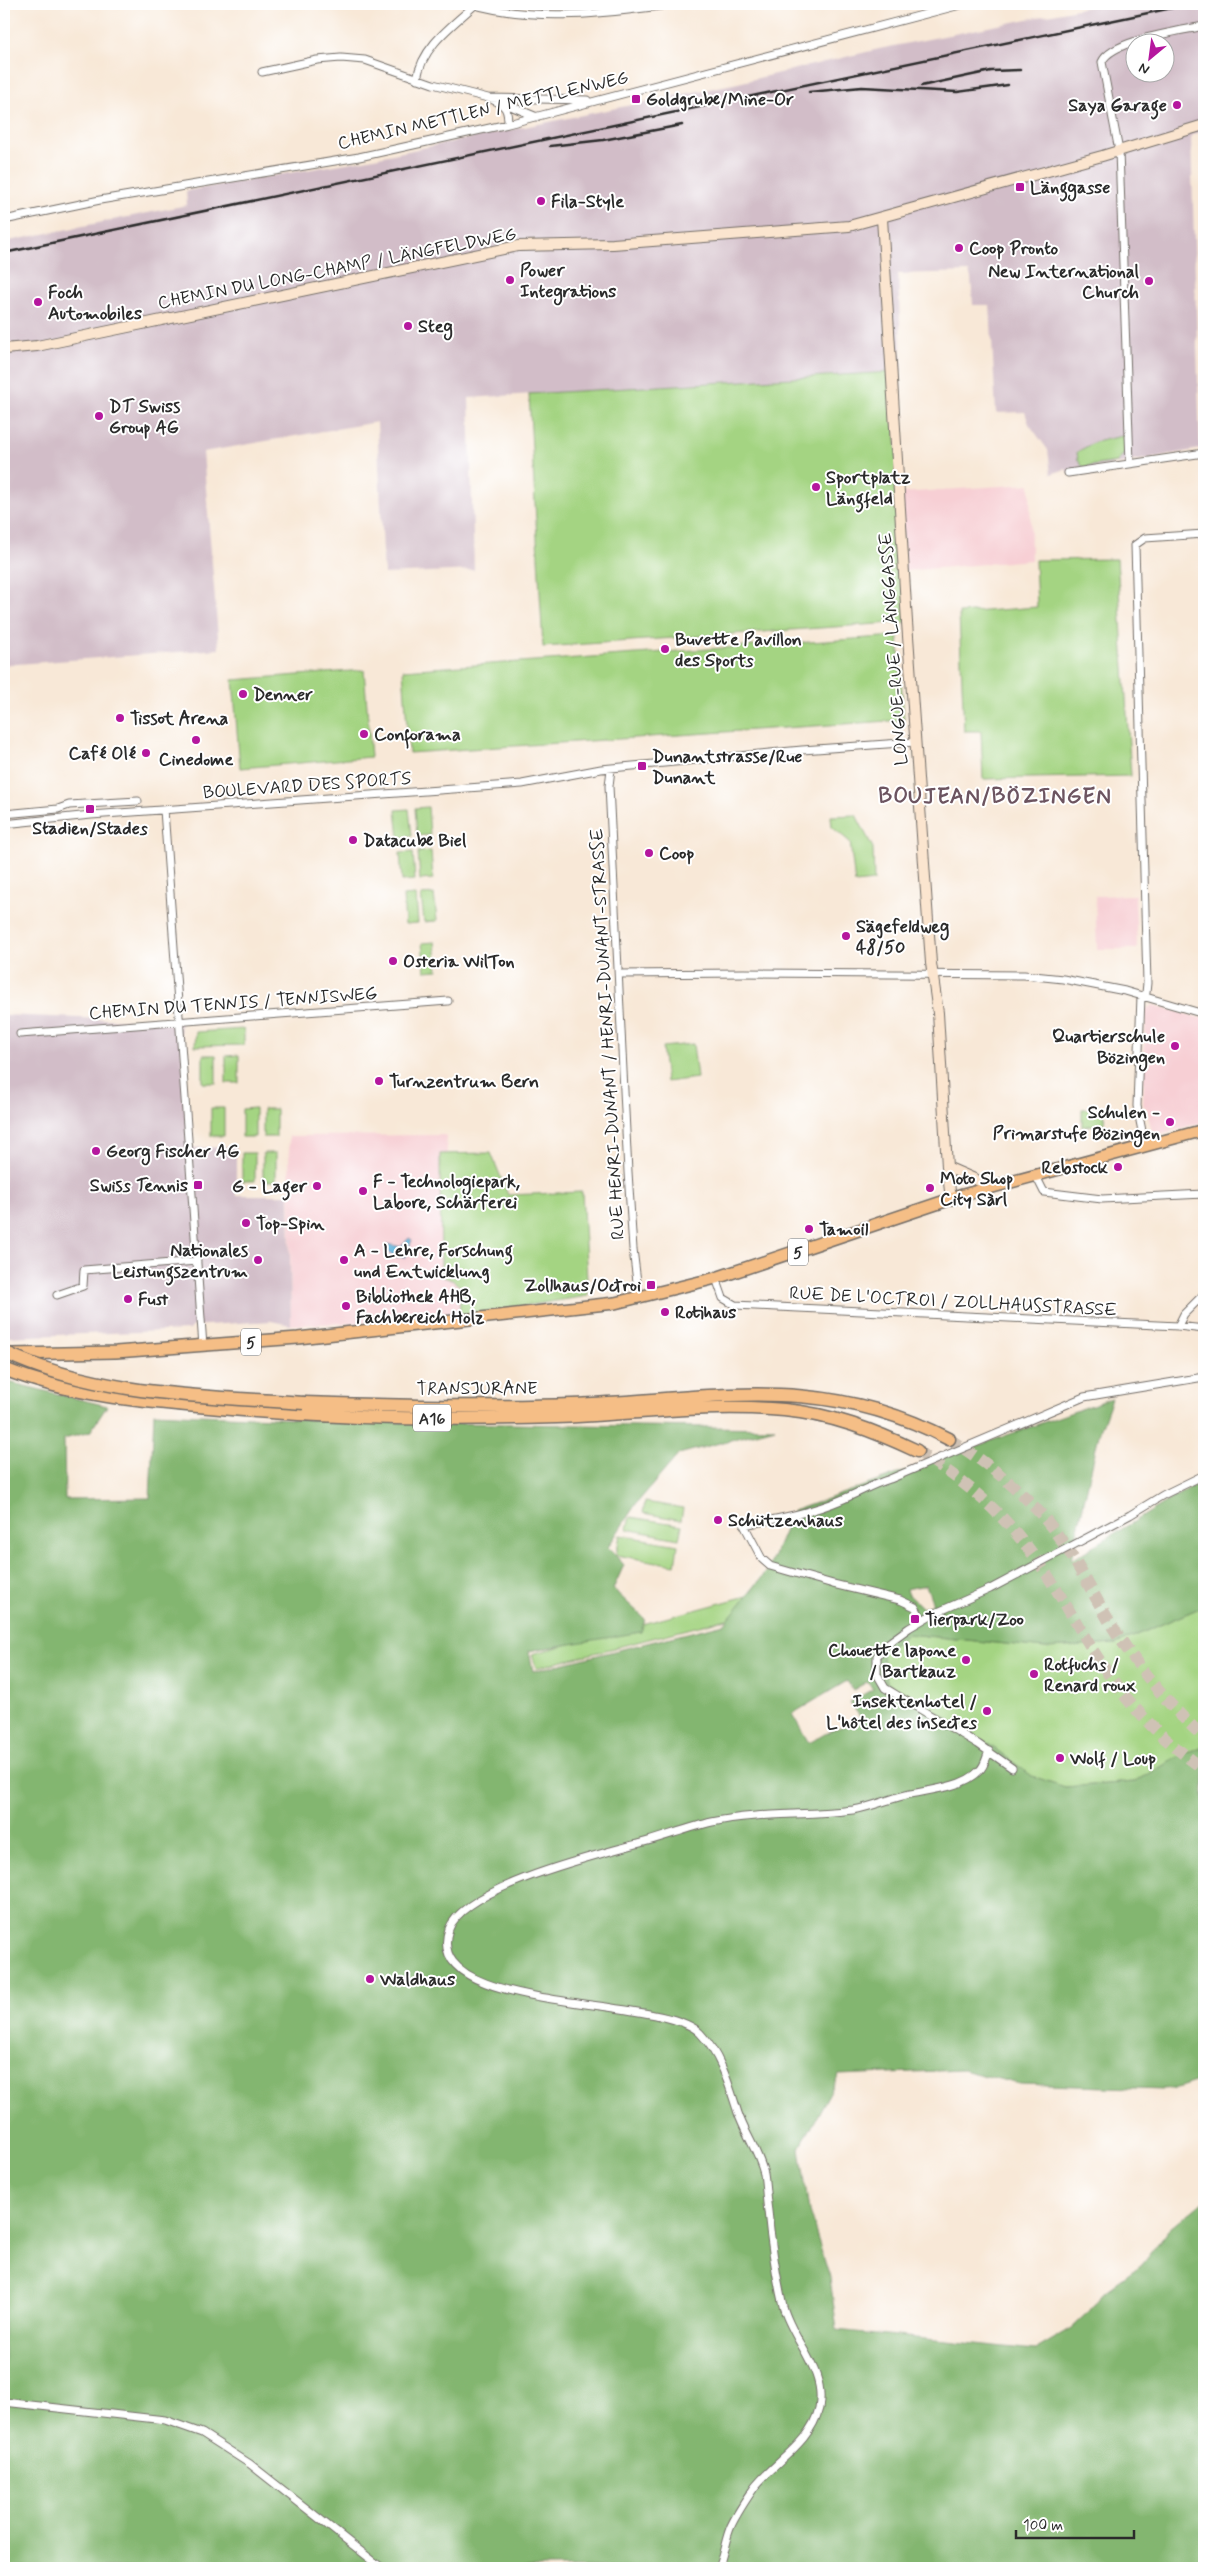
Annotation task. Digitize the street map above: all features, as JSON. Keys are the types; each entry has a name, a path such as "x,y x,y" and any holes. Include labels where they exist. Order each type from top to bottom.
{"highway":[{"name":"TRANSJURANE","path":"4,1353 49,1369 111,1384 184,1393 295,1402 442,1407 522,1406 788,1394 839,1400 894,1413 949,1438"},
{"name":"TRANSJURANE","path":"4,1369 46,1383 102,1395 251,1411 471,1419 756,1408 815,1415 863,1428 917,1451"}],"main road":[{"name":"CHEMIN DU LONG-CHAMP / LÄNGFELDWEG","path":"4,350 54,342 518,246 613,244 794,232 849,226 1119,151 1204,125"},
{"name":"LONGUE-RUE / LÄNGGASSE","path":"882,218 915,742 933,976 938,1013 947,1166 951,1199"},
{"name":"5","path":"4,1353 106,1352 203,1346 464,1321 639,1298 716,1278 951,1199 1204,1130"},
{"path":"947,1166 994,1187"}],"street":[{"path":"417,79 419,67 436,41 474,4 523,12 573,15 675,4"},
{"name":"CHEMIN METTLEN / METTLENWEG","path":"4,220 100,200 359,157 508,124 964,4"},
{"path":"1130,463 1119,151 1102,68 1104,57 1109,52 1139,40 1204,26"},
{"path":"262,72 317,60 341,58 365,60 417,79 488,98 536,117"},
{"path":"488,98 598,100"},
{"path":"502,103 508,111 508,124"},
{"path":"1068,473 1204,453"},
{"path":"1141,996 1146,993 1147,983 1135,545 1145,538 1204,534"},
{"name":"BOULEVARD DES SPORTS","path":"4,824 164,810 522,784 611,768 802,750 915,742"},
{"name":"RUE HENRI-DUNANT / HENRI-DUNANT-STRASSE","path":"611,768 609,786 632,1230 639,1298"},
{"path":"4,814 58,810 69,805 138,801"},
{"path":"164,810 203,1346"},
{"path":"619,974 744,973 1043,977 1125,991 1204,1014"},
{"path":"1141,996 1137,1106 1145,1146"},
{"name":"CHEMIN DU TENNIS / TENNISWEG","path":"20,1034 448,1001"},
{"path":"1036,1176 1044,1192 1090,1198 1204,1194"},
{"path":"58,1295 83,1286 84,1270 197,1261"},
{"name":"RUE DE L'OCTROI / ZOLLHAUSSTRASSE","path":"716,1278 723,1298 735,1305 1178,1326 1204,1329"},
{"path":"1178,1326 1184,1314 1204,1294"},
{"path":"922,1619 919,1611 900,1600 832,1584 770,1566 762,1559 744,1525 779,1518 840,1500 871,1485 890,1479 1084,1397 1204,1377"},
{"path":"1012,1768 989,1751 898,1697 880,1683 875,1667 881,1649 922,1619 990,1590 1130,1516 1163,1495 1204,1475"},
{"path":"718,2568 730,2528 742,2506 757,2485 808,2432 820,2404 819,2382 816,2371 793,2331 784,2306 774,2257 762,2168 740,2119 732,2090 722,2066 697,2029 684,2021 649,2012 516,1992 473,1978 462,1972 449,1955 448,1932 460,1912 489,1895 520,1880 568,1863 712,1822 754,1816 857,1809 923,1792 977,1774 984,1765 989,1751"},
{"path":"4,2402 165,2420 202,2433 250,2464 382,2568"}],"shaded area":[{"path":"1102,4 1204,4 1204,130 1191,136 1200,449 1068,473 1066,469 1051,474 1048,450 1029,424 1025,412 996,413 990,305 973,305 969,272 898,274 902,371 469,398 474,570 384,574 377,422 203,452 219,649 4,665 4,242 187,205 186,191 364,160 738,83 879,49"},
{"path":"1030,484 1031,560 904,571 900,493"},
{"path":"1135,895 1137,949 1097,949 1095,896"},
{"name":"Quartierschule Bözingen","path":"1153,1005 1204,1019 1204,1122 1153,1136 1146,1107 1143,1106 1146,1009"},
{"path":"4,1015 180,1022 189,1148 236,1147 236,1195 289,1195 291,1325 271,1321 192,1326 190,1330 4,1337"},
{"path":"446,1135 447,1154 440,1154 440,1182 452,1280 461,1287 459,1316 391,1322 291,1325 289,1136"}],"green space":[{"path":"892,372 907,622 543,647 529,394"},
{"path":"1127,435 1126,451 1117,462 1083,467 1078,460 1077,452 1095,442"},
{"path":"1117,559 1131,776 983,779 981,731 964,731 959,613 1037,607 1035,560"},
{"path":"898,636 904,720 409,753 403,670"},
{"path":"364,670 371,757 240,768 233,680"},
{"path":"428,807 430,835 417,836 415,808"},
{"path":"409,809 412,836 399,838 396,810"},
{"path":"856,815 873,848 874,881 855,883 850,842 832,827 831,816"},
{"path":"431,851 433,879 420,880 418,852"},
{"path":"413,852 415,880 402,881 400,853"},
{"path":"434,894 437,921 424,922 421,895"},
{"path":"416,895 418,923 405,924 403,896"},
{"path":"435,942 438,970 425,971 422,943"},
{"path":"244,1029 244,1045 195,1046 196,1032"},
{"path":"693,1044 697,1078 666,1082 662,1047"},
{"path":"203,1055 216,1055 216,1083 203,1083"},
{"path":"239,1055 239,1083 226,1083 226,1056"},
{"path":"211,1108 224,1108 224,1136 211,1136"},
{"path":"255,1108 255,1137 242,1137 242,1109"},
{"path":"263,1109 276,1109 276,1137 263,1137"},
{"path":"1082,1109 1105,1109 1104,1123 1082,1127"},
{"path":"242,1153 255,1153 255,1181 242,1181"},
{"path":"263,1153 276,1153 276,1181 263,1181"},
{"path":"491,1153 508,1195 582,1192 588,1296 459,1316 461,1287 452,1280 441,1276 440,1154"},
{"path":"4,1381 107,1406 90,1432 64,1439 65,1499 150,1498 154,1413 367,1422 775,1428 679,1454 636,1504 608,1547 624,1565 613,1589 645,1619 641,1632 529,1651 533,1671 724,1624 768,1570 793,1511 1112,1398 1099,1434 1071,1560 1196,1484 1204,1490 1204,1606 1116,1644 1046,1648 907,1634 882,1653 887,1683 980,1738 1032,1776 1065,1787 1135,1782 1183,1754 1204,1746 1204,2070 1201,2080 1177,2088 1163,2089 1019,2084 963,2070 839,2075 800,2148 809,2211 830,2278 837,2330 1035,2350 1072,2328 1088,2313 1102,2293 1141,2265 1169,2229 1204,2200 1204,2568 4,2568","holes":["926,1585 933,1604 923,1608 907,1593 906,1589","847,1681 853,1690 867,1682 873,1689 850,1702 862,1720 832,1730 809,1743 792,1714"]},
{"path":"645,1502 683,1508 681,1520 643,1513"},
{"path":"630,1517 682,1525 679,1539 627,1529"},
{"path":"620,1535 678,1545 675,1565 616,1555"},
{"path":"880,1560 789,1603 536,1668 532,1654"},
{"path":"1204,1606 1204,1746 1183,1754 1135,1782 1065,1787 1032,1776 980,1738 887,1683 882,1653 907,1634 1046,1648 1116,1644"}],"water":[{"path":"409,1238 412,1240 405,1257 396,1257 386,1250 387,1244 401,1247"}],"tunnel":[{"path":"949,1439 1009,1482 1048,1522 1073,1558 1112,1626 1132,1656 1165,1699 1204,1737"},
{"path":"917,1451 948,1471 977,1494 1016,1533 1057,1590 1111,1678 1147,1721 1174,1747 1204,1769"}],"railway":[{"path":"4,253 1191,4"},
{"path":"1184,6 1204,4"},
{"path":"921,86 991,71 1020,70"},
{"path":"809,92 862,87 957,92 1008,85"},
{"path":"550,146 603,140 682,125"}],"place":[{"name":"Goldgrube/Mine-Or","path":"636,99"},
{"name":"Saya Garage","path":"1177,105"},
{"name":"Länggasse","path":"1020,187"},
{"name":"Fila-Style","path":"541,201"},
{"name":"Coop Pronto","path":"959,248"},
{"name":"Power Integrations","path":"510,280"},
{"name":"New International Church","path":"1149,281"},
{"name":"Foch Automobiles","path":"38,302"},
{"name":"Steg","path":"408,326"},
{"name":"DT Swiss Group AG","path":"99,416"},
{"name":"Sportplatz Längfeld","path":"816,487"},
{"name":"Buvette Pavillon des Sports","path":"665,649"},
{"name":"Denner","path":"243,694"},
{"name":"Tissot Arena","path":"120,718"},
{"name":"Conforama","path":"364,734"},
{"name":"Cinedome","path":"196,740"},
{"name":"Café Olé","path":"146,753"},
{"name":"Dunantstrasse/Rue Dunant","path":"642,766"},
{"name":"Stadien/Stades","path":"90,809"},
{"name":"Datacube Biel","path":"353,840"},
{"name":"Coop","path":"649,853"},
{"name":"Sägefeldweg 48/50","path":"846,936"},
{"name":"Osteria WilTon","path":"393,961"},
{"name":"Quartierschule Bözingen","path":"1175,1046"},
{"name":"Turnzentrum Bern","path":"379,1081"},
{"name":"Schulen - Primarstufe Bözingen","path":"1170,1122"},
{"name":"Georg Fischer AG","path":"96,1151"},
{"name":"Rebstock","path":"1118,1167"},
{"name":"Swiss Tennis","path":"198,1185"},
{"name":"G - Lager","path":"317,1186"},
{"name":"Moto Shop City Sàrl","path":"930,1188"},
{"name":"F - Technologiepark, Labore, Schärferei","path":"363,1191"},
{"name":"Top-Spin","path":"246,1223"},
{"name":"Tamoil","path":"809,1229"},
{"name":"Nationales Leistungszentrum","path":"258,1260"},
{"name":"A - Lehre, Forschung und Entwicklung","path":"344,1260"},
{"name":"Zollhaus/Octroi","path":"651,1285"},
{"name":"Fust","path":"128,1299"},
{"name":"Bibliothek AHB, Fachbereich Holz","path":"346,1306"},
{"name":"Rotihaus","path":"665,1312"},
{"name":"Schützenhaus","path":"718,1520"},
{"name":"Tierpark/Zoo","path":"915,1619"},
{"name":"Chouette lapone / Bartkauz","path":"966,1660"},
{"name":"Rotfuchs / Renard roux","path":"1034,1674"},
{"name":"Insektenhotel / L'hôtel des insectes","path":"987,1711"},
{"name":"Wolf / Loup","path":"1060,1758"},
{"name":"Waldhaus","path":"370,1979"}],"district":[{"name":"BOUJEAN/BÖZINGEN","path":"995,795"}]}
